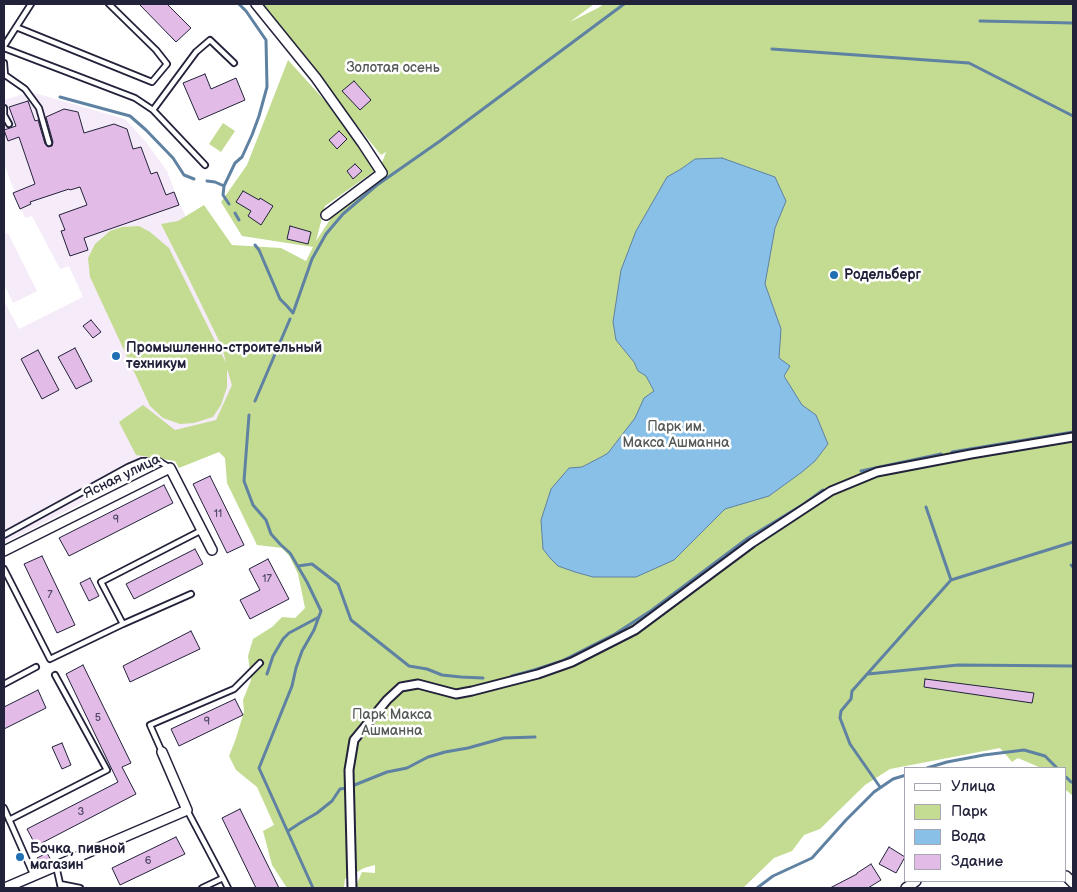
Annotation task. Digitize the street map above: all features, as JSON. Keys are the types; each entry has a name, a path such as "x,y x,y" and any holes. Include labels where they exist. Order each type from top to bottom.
{"street":[{"path":"256,4 316,78 364,144 382,173 326,215"},
{"path":"352,888 349,770 354,740 387,700 401,688 418,684 456,694 464,693 538,674 572,662 635,630 752,543 831,491 877,472 1073,437"},
{"name":"Ясная улица","path":"4,551 170,468 212,550"},
{"path":"5,888 187,810 162,752"}],"lane":[{"path":"31,4 4,47 134,98 153,110 205,165"},
{"path":"16,27 152,82 167,64 156,50 109,4"},
{"path":"153,110 196,52 210,40 234,63"},
{"path":"4,63 4,77 25,89 39,108 49,143"},
{"path":"4,108 4,115 9,124"},
{"path":"4,535 142,461 159,461 170,468"},
{"path":"123,624 101,582 202,530"},
{"path":"4,569 50,659 191,594"},
{"path":"162,752 150,725 234,689 260,663"},
{"path":"4,684 36,667"},
{"path":"9,820 107,770 56,675"},
{"path":"4,808 34,876"},
{"path":"187,810 228,888"},
{"path":"56,866 61,886 80,888"},
{"path":"202,888 223,878"}],"shaded area":[{"name":"Промышленно-строительный техникум","path":"31,92 125,119 146,142 167,171 180,205 192,228 238,384 221,432 4,543 4,301 19,329 83,297 69,266 60,269 32,216 25,218 4,164 4,100"},
{"path":"8,233 37,291 13,303 4,284 4,235"}],"green space":[{"name":"Парк Макса Ашманна","path":"258,4 594,4 570,22 604,4 1073,4 1073,796 1067,791 1067,767 1039,767 1018,758 1012,762 1000,748 890,769 865,785 820,829 804,835 792,851 774,858 743,888 355,888 362,872 375,873 375,865 364,868 345,879 344,888 287,888 272,865 263,831 274,825 257,787 236,770 229,756 244,712 243,700 251,680 248,656 253,639 272,627 282,617 295,618 305,608 298,574 290,557 282,548 257,545 227,483 225,458 219,452 179,468 175,461 136,455 119,422 143,405 175,430 216,420 232,385 227,369 227,387 221,405 213,417 194,423 180,424 163,418 150,406 90,277 88,258 95,244 110,231 122,227 139,226 150,232 169,248 226,363 222,347 161,224 178,221 204,205 232,245 281,248 306,261 313,247 242,236 221,202 247,165 288,60 337,114 376,170 325,206 316,241 339,206 377,176 386,152 381,155"},
{"path":"223,123 235,131 221,152 209,144"}],"water":[{"path":"722,158 775,177 786,201 775,228 765,284 781,329 779,358 790,366 784,376 802,405 816,415 828,444 815,461 769,496 725,509 674,560 636,577 593,577 558,566 543,549 541,520 551,489 569,468 582,467 608,453 635,418 644,398 654,391 646,376 638,371 634,362 616,340 613,322 621,270 636,231 667,177 695,159"}],"building":[{"path":"139,4 167,4 191,28 176,42"},
{"path":"205,74 211,89 236,78 245,100 199,120 183,83"},
{"path":"354,81 371,100 360,110 342,91"},
{"path":"28,101 35,121 38,120 45,144 48,147 52,146 53,142 46,117 64,109 78,112 84,133 114,124 127,129 133,149 141,147 151,174 157,172 166,195 174,192 179,205 84,238 88,250 70,256 61,231 65,230 59,215 87,205 80,187 30,202 31,204 20,209 13,193 35,184 19,137 8,141 4,130 16,126 9,107"},
{"path":"339,131 347,139 337,149 329,140"},
{"path":"355,164 362,171 353,179 347,171"},
{"path":"243,191 273,206 261,225 248,216 251,211 236,202"},
{"path":"290,226 311,232 308,244 287,239"},
{"path":"91,320 101,332 93,338 83,326"},
{"path":"75,348 92,381 76,389 58,357"},
{"path":"38,350 59,390 42,399 21,359"},
{"path":"210,476 244,545 227,553 193,484"},
{"path":"164,485 173,503 69,556 59,538"},
{"path":"195,549 203,564 134,599 126,584"},
{"path":"42,556 75,625 57,633 24,564"},
{"path":"268,559 289,599 250,619 240,600 260,590 249,569"},
{"path":"90,578 99,596 89,601 80,583"},
{"path":"191,631 200,649 130,682 123,666"},
{"path":"83,665 131,763 122,767 136,794 36,846 27,829 118,782 66,674"},
{"path":"925,679 1034,693 1032,703 924,687"},
{"path":"38,690 46,708 4,729 4,707"},
{"path":"235,699 243,715 179,746 171,729"},
{"path":"62,743 71,765 62,769 52,747"},
{"path":"240,809 279,888 256,888 222,818"},
{"path":"176,837 185,854 120,885 112,868"},
{"path":"889,847 904,856 896,873 879,864"},
{"path":"47,853 51,860 41,865 37,858"},
{"path":"871,864 881,880 868,888 830,888 857,874"}],"waterway":[{"path":"229,204 223,195 224,186 235,163 242,157 252,135 267,87 266,40 239,4"},
{"path":"293,313 312,259 326,234 343,214 377,185 440,141 624,4"},
{"path":"980,21 1073,23"},
{"path":"772,49 969,63 1073,116"},
{"path":"60,97 130,116 173,158 184,175 194,179"},
{"path":"207,181 224,186"},
{"path":"235,213 239,220"},
{"path":"255,245 259,250 280,299 293,313"},
{"path":"255,401 290,319"},
{"path":"249,415 244,481 253,505 266,520 271,534 290,553 321,611 314,630 302,651 292,686 259,768 313,888"},
{"path":"952,452 1073,432"},
{"path":"861,471 941,454"},
{"path":"512,676 562,661 615,634 652,610 748,538 804,504 823,490"},
{"path":"926,507 951,580"},
{"path":"880,787 850,744 840,718 841,711 851,699 852,691 951,580 1073,542"},
{"path":"298,566 312,564 338,584 351,620 409,666 427,669 442,675 483,678"},
{"path":"267,674 273,656 283,639 289,633 319,617"},
{"path":"868,674 958,665 1073,666"},
{"path":"288,831 332,801 340,789 387,772 407,768 428,757 445,752 504,738 535,737"},
{"path":"930,767 984,755 1024,750 1045,756 1056,767"},
{"path":"757,888 773,876 812,858 874,792 893,779 904,776"},
{"path":"1067,778 1073,782"}],"place":[{"name":"Родельберг","path":"834,275"},
{"name":"Промышленно-строительный техникум","path":"116,356"},
{"name":"Бочка, пивной магазин","path":"20,857"}],"park label":[{"name":"Золотая осень","path":"393,68"},
{"name":"Парк им. Макса Ашманна","path":"676,436"}]}
